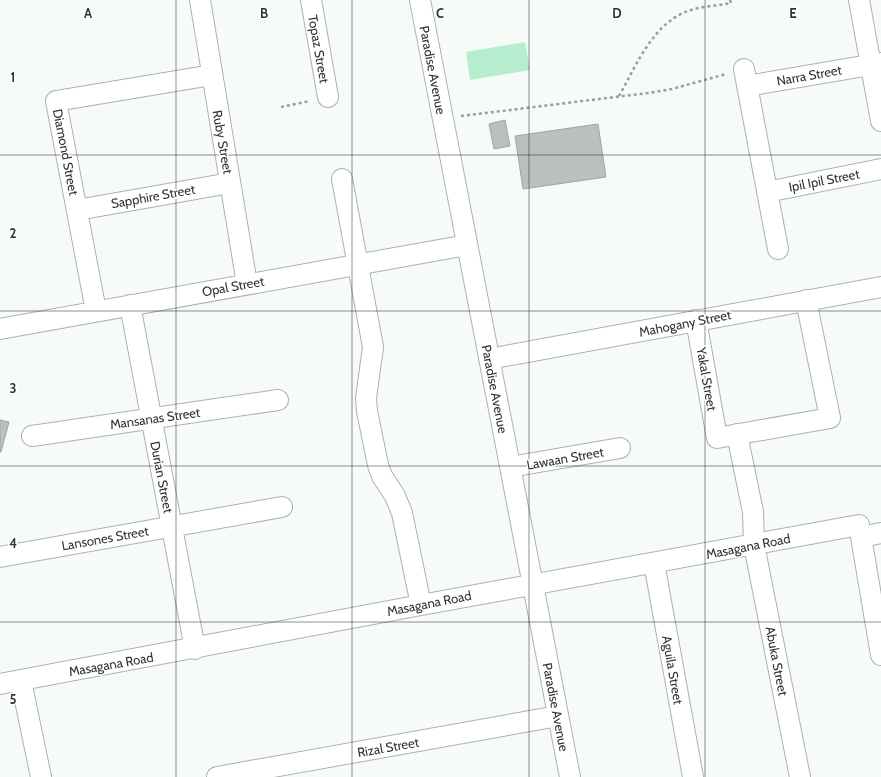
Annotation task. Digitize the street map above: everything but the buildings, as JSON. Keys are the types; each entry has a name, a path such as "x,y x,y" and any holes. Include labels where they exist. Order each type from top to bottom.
{"street":[{"name":"Ruby Street","path":"200,0 247,284"},
{"name":"Topaz Street","path":"311,0 328,97"},
{"name":"Paradise Avenue","path":"420,0 570,777"},
{"path":"859,0 876,64 881,120"},
{"name":"Narra Street","path":"746,78 876,64"},
{"name":"Diamond Street","path":"96,311 56,101 212,75"},
{"path":"746,78 778,249"},
{"name":"Ipil Ipil Street","path":"767,192 881,169"},
{"path":"342,179 373,347 373,357 366,398 367,411 378,465 382,476 397,500 402,513 421,605"},
{"name":"Sapphire Street","path":"77,210 230,183"},
{"name":"Opal Street","path":"0,329 467,245"},
{"name":"Mahogany Street","path":"489,359 881,287"},
{"path":"738,434 830,418 806,300"},
{"name":"Durian Street","path":"130,305 195,649"},
{"name":"Yakal Street","path":"696,320 717,438 738,434"},
{"name":"Mansanas Street","path":"32,436 278,400"},
{"name":"Abuka Street","path":"738,434 753,512 754,545 800,777"},
{"name":"Lawaan Street","path":"510,468 620,448"},
{"name":"Lansones Street","path":"0,556 282,507"},
{"path":"860,531 881,655"},
{"name":"Masagana Road","path":"0,684 195,649 421,605 754,545 860,531 881,533"},
{"name":"Aguila Street","path":"654,563 693,777"},
{"path":"21,681 41,777"},
{"name":"Rizal Street","path":"217,777 558,716"}],"path":[{"path":"619,96 647,47 660,29 688,11 731,3 730,0"},
{"path":"442,118 619,96 746,78"},
{"path":"281,107 328,97"}],"green space":[{"path":"525,42 530,70 470,80 466,52"}]}
